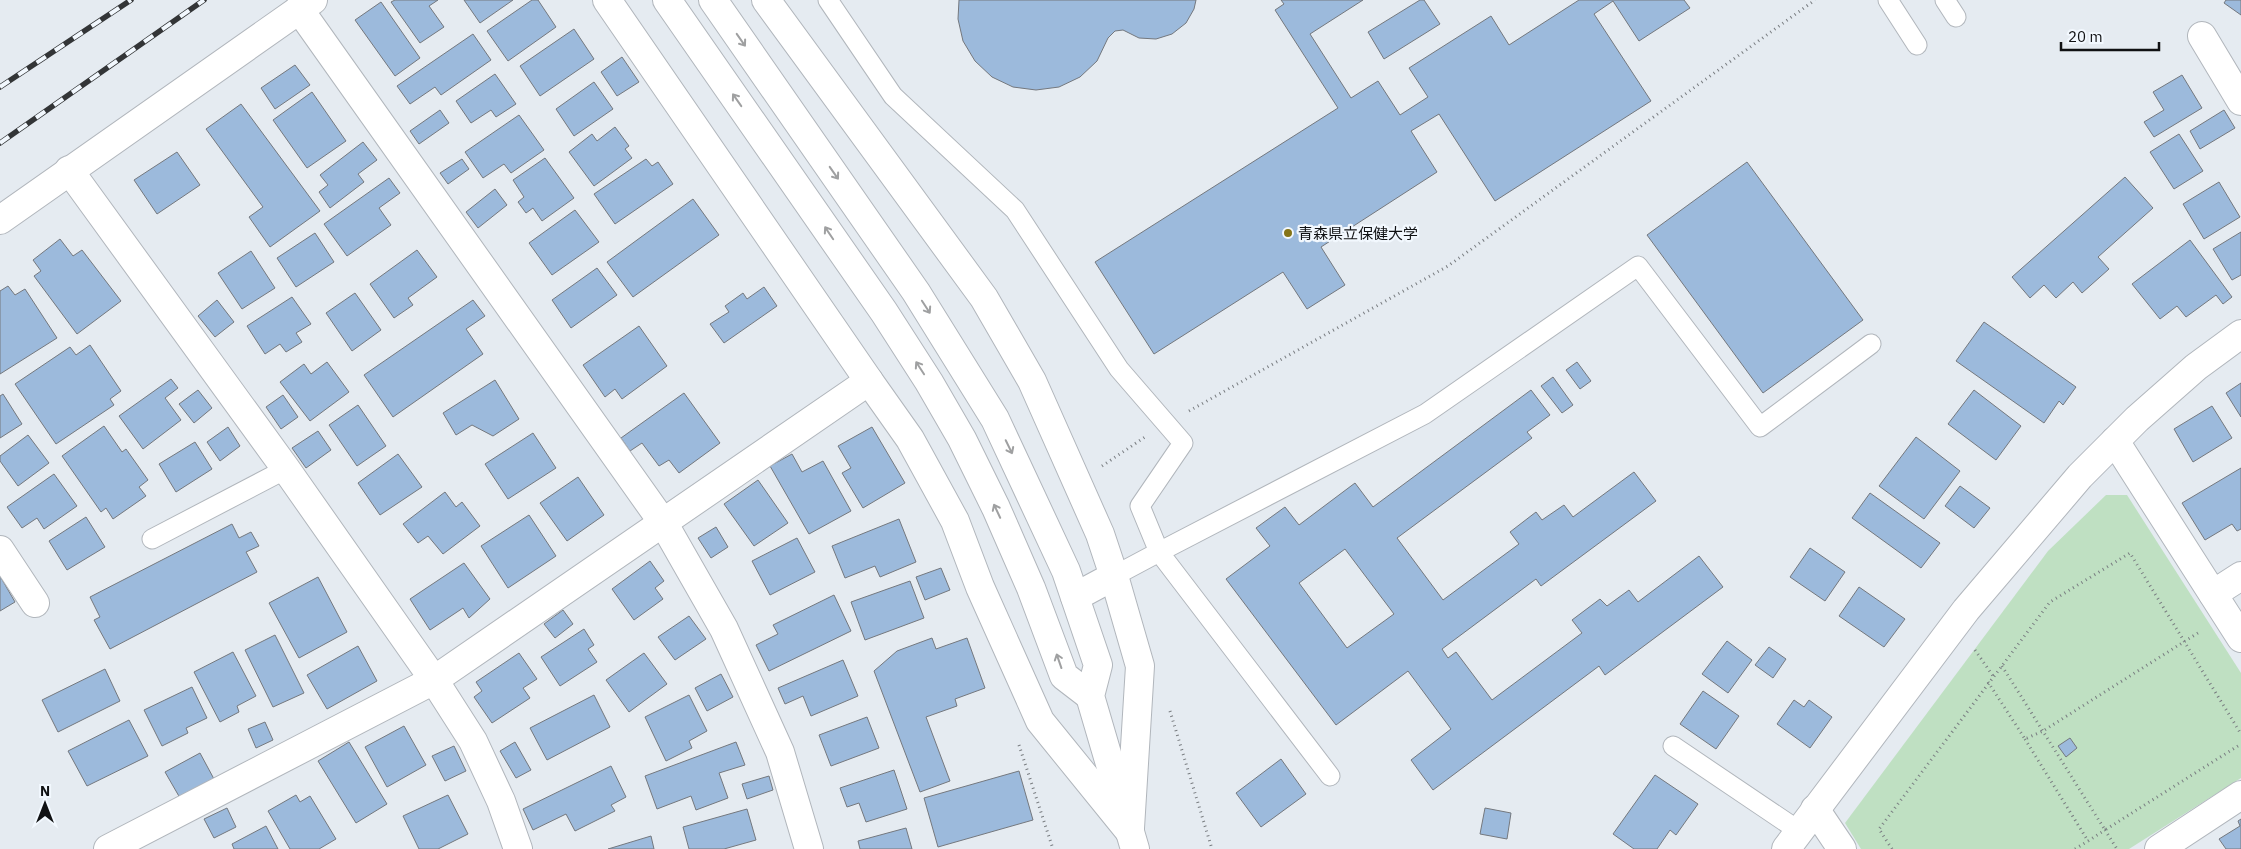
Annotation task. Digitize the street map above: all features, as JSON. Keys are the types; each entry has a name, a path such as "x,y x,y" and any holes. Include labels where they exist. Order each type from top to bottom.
{"street":[{"path":"607,0 910,439 955,521 980,587 1040,721 1133,840"},
{"path":"667,0 873,296 929,382 962,439 1018,555 1064,676 1090,696"},
{"path":"713,0 851,197 961,362 995,419 1053,542 1075,597 1098,665 1090,696 1133,840"},
{"path":"766,0 984,298 1032,381 1100,534 1140,666 1133,840"},
{"path":"0,220 306,5 664,524 724,629 780,752 809,849"},
{"path":"2202,36 2241,101"},
{"path":"69,170 286,469 434,680 473,741 501,801 518,849"},
{"path":"1793,840 1966,610 2080,476 2115,441 2196,367 2241,334"},
{"path":"108,849 434,680 664,524 869,381"},
{"path":"2115,441 2241,638"},
{"path":"0,550 35,603"},
{"path":"1075,597 1114,576"},
{"path":"2219,604 2241,576"},
{"path":"2159,849 2241,796"},
{"path":"1815,809 1842,849"}],"lane":[{"path":"828,0 893,96 1015,210 1119,369 1183,443 1140,506 1158,552 1330,776"},
{"path":"1888,0 1916,45"},
{"path":"1945,0 1956,17"},
{"path":"1114,576 1425,414 1638,266 1760,427 1871,344"},
{"path":"152,539 286,469"},
{"path":"1673,746 1793,840"}],"path":[{"path":"1097,469 1167,423 1448,266 1815,0"},
{"path":"1892,849 1879,829 2050,602 2130,553 2241,734"},
{"path":"2025,739 2043,731 2186,642 2219,604"},
{"path":"1970,644 1993,676"},
{"path":"2002,666 2117,849"},
{"path":"1988,682 2088,841"},
{"path":"2075,849 2241,744"}],"green space":[{"path":"2106,495 2127,495 2241,673 2241,778 2129,849 1861,849 1845,823 2048,551"}],"building":[{"path":"395,0 438,0 429,6 444,27 420,43 391,2"},
{"path":"464,0 513,0 480,23"},
{"path":"532,0 538,0 556,27 508,61 487,31"},
{"path":"959,0 1196,0 1194,9 1186,23 1172,34 1156,39 1139,38 1123,30 1115,31 1108,38 1097,61 1080,77 1059,87 1036,90 1013,87 992,77 975,61 963,41 958,19"},
{"path":"1281,0 1363,0 1310,34 1351,98 1378,81 1400,115 1428,97 1409,68 1491,16 1509,45 1579,0 1684,0 1690,8 1639,41 1613,1 1594,14 1651,101 1495,201 1439,114 1411,131 1437,172 1321,247 1345,285 1307,309 1283,272 1154,354 1095,262 1338,108 1275,10 1284,4"},
{"path":"1420,0 1424,0 1440,24 1384,59 1368,32"},
{"path":"2226,0 2241,0 2241,15 2224,3"},
{"path":"381,2 420,58 395,76 355,20"},
{"path":"574,29 594,59 540,96 520,66"},
{"path":"473,34 491,60 441,95 435,87 410,104 397,86"},
{"path":"622,57 639,82 617,96 601,72"},
{"path":"295,65 310,85 275,109 261,88"},
{"path":"495,74 516,104 496,117 491,110 471,123 456,101"},
{"path":"2182,75 2202,108 2154,137 2144,122 2164,110 2153,92"},
{"path":"594,82 613,109 574,136 556,109"},
{"path":"312,92 346,141 307,168 273,120"},
{"path":"241,104 320,211 270,247 249,217 263,207 206,129"},
{"path":"440,110 449,123 419,144 410,131"},
{"path":"2224,110 2235,128 2200,149 2190,131"},
{"path":"519,115 544,150 511,173 504,164 483,178 465,152"},
{"path":"615,127 629,146 625,149 632,158 594,186 569,152 592,134 597,141"},
{"path":"2179,134 2203,171 2174,189 2150,152"},
{"path":"363,142 377,160 358,174 364,182 330,208 319,192 328,185 320,175"},
{"path":"177,152 200,185 157,214 134,180"},
{"path":"545,158 574,198 542,221 533,208 526,213 518,202 524,197 513,180"},
{"path":"462,159 469,169 448,184 440,173"},
{"path":"646,159 652,166 658,162 673,184 615,224 594,194"},
{"path":"1747,162 1863,320 1763,393 1647,235"},
{"path":"2125,177 2153,208 2098,257 2109,269 2082,293 2073,282 2056,298 2044,285 2030,298 2012,277"},
{"path":"389,178 400,193 379,208 391,225 347,256 324,224"},
{"path":"2219,182 2240,217 2204,239 2183,204"},
{"path":"495,189 507,205 478,228 466,212"},
{"path":"693,199 719,235 633,297 607,262"},
{"path":"575,210 599,242 552,275 529,243"},
{"path":"2241,232 2241,275 2232,280 2213,249"},
{"path":"315,233 334,262 296,287 277,258"},
{"path":"60,239 73,256 82,250 121,301 77,334 34,276 41,271 33,260"},
{"path":"2190,240 2232,297 2223,304 2216,295 2186,317 2177,306 2160,319 2132,284"},
{"path":"417,250 437,277 408,298 413,305 394,318 370,284"},
{"path":"251,251 275,288 242,309 218,273"},
{"path":"597,268 617,295 571,328 552,300"},
{"path":"8,286 15,295 25,289 57,338 0,374 0,291"},
{"path":"764,287 777,306 724,343 710,324 729,312 725,306 743,293 747,299"},
{"path":"355,293 381,330 352,351 326,313"},
{"path":"292,297 311,324 296,333 302,342 286,352 280,344 265,354 247,326"},
{"path":"217,300 234,322 215,337 198,316"},
{"path":"473,300 485,316 466,329 483,354 393,417 364,375"},
{"path":"1984,322 2076,387 2063,405 2059,401 2044,423 1956,361"},
{"path":"639,326 667,366 622,399 615,389 605,397 583,365"},
{"path":"90,345 121,391 110,399 114,405 56,444 15,384 70,347 76,355"},
{"path":"327,362 349,392 310,421 280,382 304,364 311,374"},
{"path":"1577,362 1591,381 1580,389 1566,370"},
{"path":"1553,377 1573,405 1562,413 1541,386"},
{"path":"171,379 178,388 165,398 181,420 143,449 119,416"},
{"path":"495,380 519,419 493,436 472,425 456,435 443,413"},
{"path":"2241,383 2241,417 2226,393"},
{"path":"198,390 212,408 194,423 179,404"},
{"path":"1531,390 1550,415 1527,432 1532,438 1397,538 1443,600 1519,544 1510,532 1536,512 1542,520 1564,505 1573,517 1634,472 1656,501 1541,586 1536,579 1442,649 1448,658 1456,652 1492,700 1582,633 1572,620 1600,599 1607,606 1629,590 1638,602 1699,556 1723,587 1605,675 1599,666 1433,790 1411,760 1451,729 1408,671 1336,725 1226,579 1270,546 1256,528 1285,507 1299,525 1355,483 1373,507","holes":["1345,549 1394,614 1347,648 1299,583"]},
{"path":"1974,390 2021,426 1996,460 1948,424"},
{"path":"684,393 720,443 679,473 669,460 659,466 642,443 630,451 621,438"},
{"path":"3,394 22,424 0,438 0,396"},
{"path":"283,395 298,417 281,429 266,407"},
{"path":"358,405 386,446 357,466 329,425"},
{"path":"2212,406 2232,438 2193,462 2174,429"},
{"path":"104,426 122,452 126,449 148,480 139,487 146,496 113,519 106,508 101,512 62,456"},
{"path":"228,427 240,446 220,461 207,442"},
{"path":"872,427 905,483 863,508 842,473 851,468 838,446"},
{"path":"318,431 331,450 306,468 292,448"},
{"path":"533,433 556,468 508,499 485,464"},
{"path":"28,435 49,463 18,486 0,461 0,456"},
{"path":"1916,437 1960,471 1924,519 1879,486"},
{"path":"195,442 212,469 176,492 159,464"},
{"path":"398,454 422,487 380,515 358,483"},
{"path":"792,454 802,472 823,461 851,511 809,534 770,466"},
{"path":"2241,468 2241,529 2237,531 2232,524 2205,540 2182,503"},
{"path":"54,474 77,506 44,529 37,518 22,528 7,507"},
{"path":"578,477 604,515 567,541 540,503"},
{"path":"758,480 788,523 754,546 724,504"},
{"path":"1960,486 1990,508 1974,528 1945,506"},
{"path":"445,492 456,507 462,502 480,526 443,554 428,536 418,543 403,524"},
{"path":"1870,493 1940,543 1921,568 1852,518"},
{"path":"529,515 556,556 508,588 481,546"},
{"path":"86,517 105,547 67,570 49,541"},
{"path":"899,519 916,562 880,577 875,566 845,578 832,546"},
{"path":"232,524 239,538 251,532 259,546 246,552 257,572 110,649 94,620 100,617 90,597"},
{"path":"716,527 728,547 711,558 698,538"},
{"path":"797,538 815,572 770,595 752,561"},
{"path":"1810,548 1845,572 1825,601 1790,577"},
{"path":"650,561 664,581 655,588 663,599 634,620 612,589"},
{"path":"464,563 490,599 469,618 463,608 430,630 410,599"},
{"path":"941,568 950,590 925,600 916,577"},
{"path":"0,576 15,602 0,611"},
{"path":"318,577 347,632 299,658 269,603"},
{"path":"910,581 924,618 865,640 851,602"},
{"path":"1859,587 1905,619 1884,647 1839,616"},
{"path":"834,595 851,631 769,671 756,645 778,634 773,625"},
{"path":"563,610 573,624 555,638 544,624"},
{"path":"689,616 706,639 675,660 658,637"},
{"path":"584,629 594,645 588,649 597,662 560,686 541,657"},
{"path":"275,635 304,693 273,707 245,650"},
{"path":"932,638 936,649 967,638 985,688 955,699 957,706 926,717 950,781 920,792 874,671 897,651"},
{"path":"1727,641 1752,660 1728,693 1702,674"},
{"path":"358,646 377,681 327,709 307,675"},
{"path":"1769,647 1786,659 1773,678 1755,665"},
{"path":"233,652 256,696 237,706 239,712 220,722 194,672"},
{"path":"519,653 537,679 523,688 530,698 492,723 474,697 482,691 476,682"},
{"path":"644,653 667,684 629,712 606,680"},
{"path":"843,660 858,696 811,716 803,696 785,704 778,688"},
{"path":"105,669 120,701 58,732 42,700"},
{"path":"721,674 733,697 707,711 695,688"},
{"path":"192,687 207,718 186,728 188,733 162,746 144,710"},
{"path":"1703,691 1739,716 1716,749 1680,724"},
{"path":"594,695 610,727 547,760 530,728"},
{"path":"689,695 707,731 689,741 692,748 666,761 645,717"},
{"path":"1794,700 1804,707 1809,700 1832,717 1810,748 1777,724"},
{"path":"867,717 879,748 831,766 819,735"},
{"path":"129,720 148,756 87,786 68,751"},
{"path":"265,722 273,740 256,748 248,729"},
{"path":"404,726 426,765 387,787 365,747"},
{"path":"2070,738 2077,748 2066,757 2058,746"},
{"path":"349,742 387,804 356,823 318,761"},
{"path":"515,742 531,770 516,778 500,751"},
{"path":"736,742 745,765 719,773 728,798 696,810 691,796 657,809 645,776"},
{"path":"454,746 466,771 445,781 432,756"},
{"path":"200,753 214,779 180,798 165,772"},
{"path":"1281,759 1306,794 1261,827 1236,793"},
{"path":"611,766 626,797 611,805 615,811 575,831 566,814 533,830 523,809"},
{"path":"894,770 907,809 866,822 859,803 847,807 840,788"},
{"path":"1019,771 1033,820 938,847 924,798"},
{"path":"1655,775 1698,804 1676,835 1670,830 1657,849 1634,849 1613,834"},
{"path":"769,776 773,790 747,799 742,784"},
{"path":"296,795 300,802 310,796 336,839 319,849 290,849 268,811"},
{"path":"448,795 468,834 438,849 419,849 403,816"},
{"path":"227,808 236,827 214,838 204,819"},
{"path":"1485,808 1511,813 1507,839 1480,834"},
{"path":"747,809 756,840 724,849 689,849 683,827"},
{"path":"2241,819 2241,849 2226,849 2219,839 2240,826 2238,821"},
{"path":"266,826 278,849 234,849 232,844"},
{"path":"906,828 912,849 860,849 858,841"},
{"path":"651,836 654,849 608,849"}],"railway":[{"path":"0,87 131,0"},
{"path":"0,143 204,0"}],"place":[{"name":"青森県立保健大学","path":"1288,233"}]}
